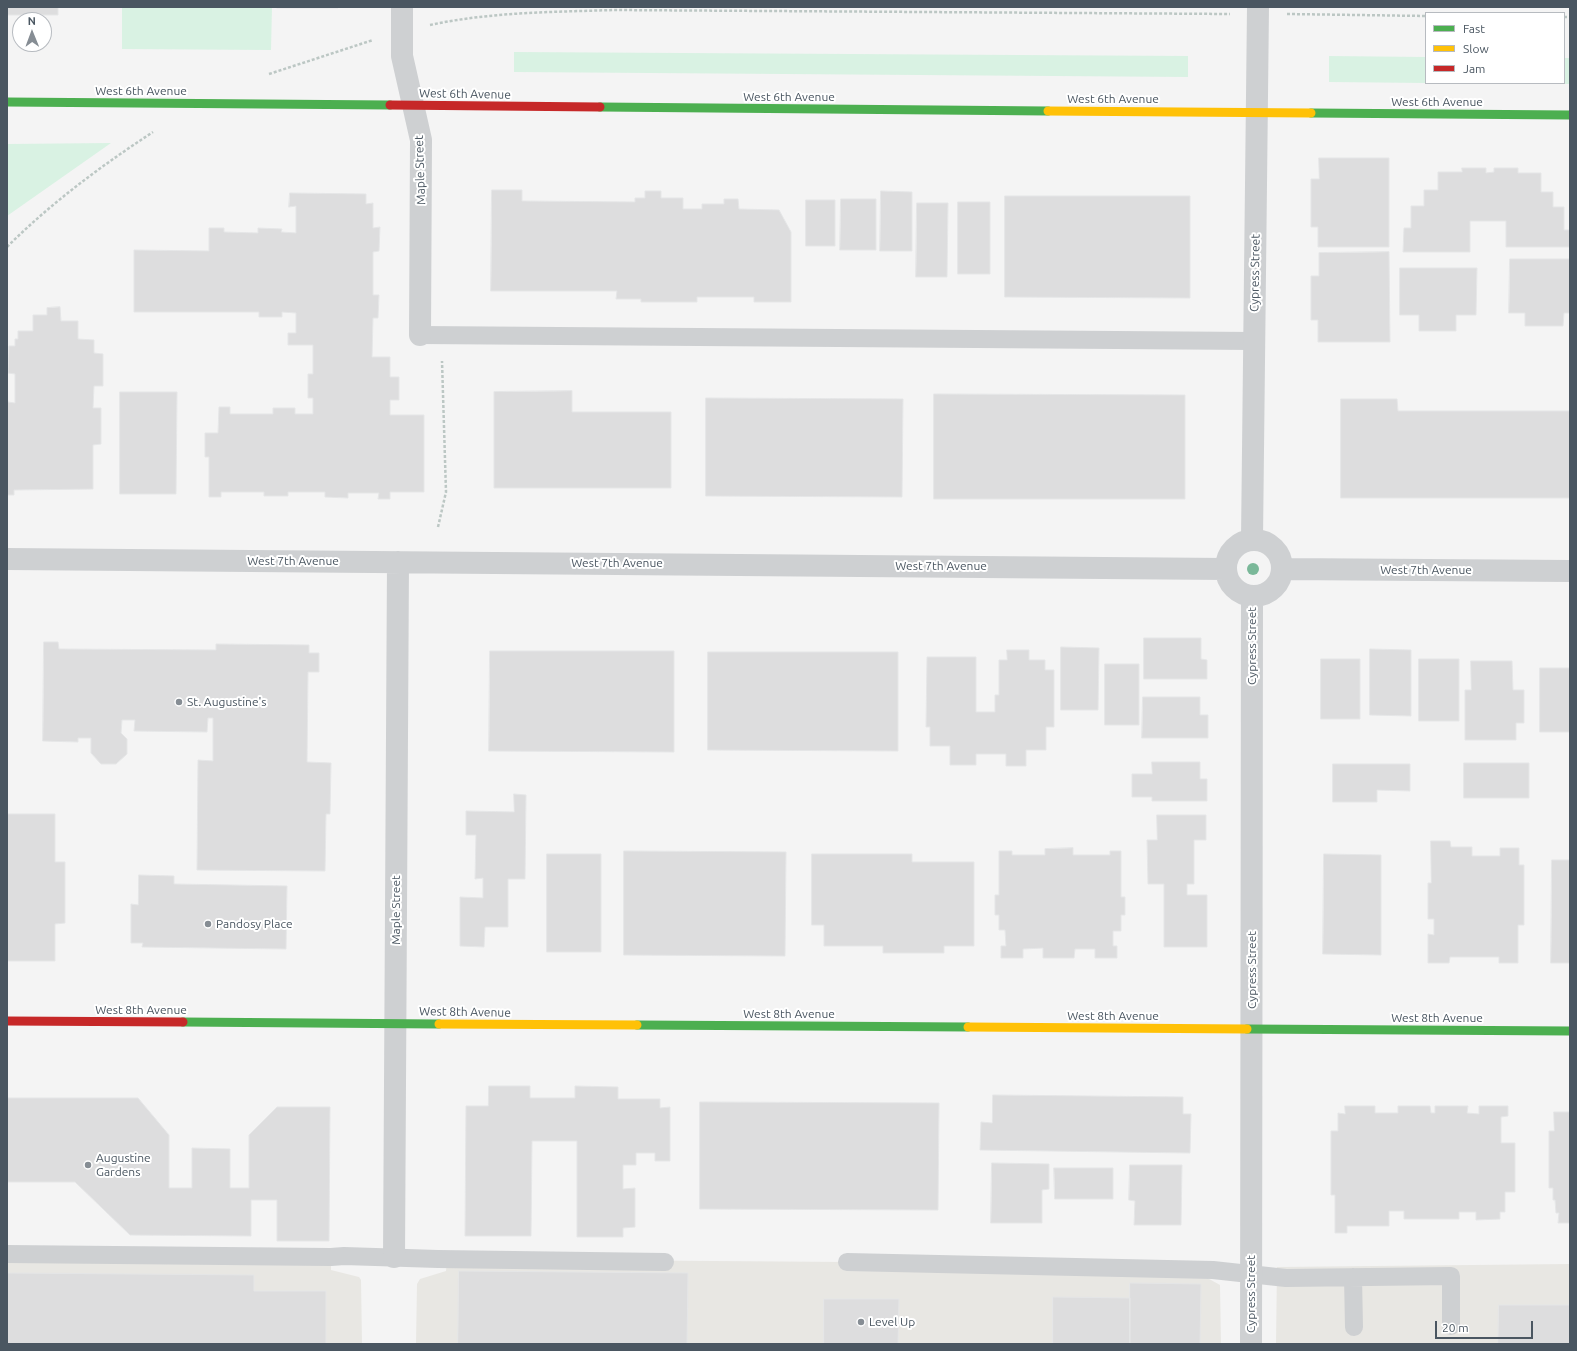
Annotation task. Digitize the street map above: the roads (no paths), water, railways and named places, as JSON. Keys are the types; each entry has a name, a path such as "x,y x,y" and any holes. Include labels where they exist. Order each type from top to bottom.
{"street":[{"name":"Maple Street","path":"402,7 402,56 421,140 431,335"},
{"name":"Cypress Street","path":"1252,539 1258,7"},
{"name":"West 6th Avenue","path":"7,102 1570,115"},
{"path":"1252,539 1262,540 1271,544 1278,551 1282,559 1283,569 1281,578 1270,592 1252,596 1237,590 1231,584 1227,577 1226,569 1227,560 1236,545 1252,539"},
{"name":"West 7th Avenue","path":"7,559 1226,569"},
{"name":"Maple Street","path":"394,1257 398,562"},
{"name":"West 7th Avenue","path":"1283,569 1570,571"},
{"name":"Cypress Street","path":"1251,1344 1252,596"},
{"name":"West 8th Avenue","path":"7,1021 1570,1031"}],"lane":[{"path":"431,335 1255,341"},
{"path":"7,1254 394,1257 665,1262"},
{"path":"847,1262 1213,1270 1286,1278 1450,1276 1451,1326"},
{"path":"1353,1277 1354,1327"}],"place":[{"name":"St. Augustine's","path":"179,702"},
{"name":"Pandosy Place","path":"208,924"},
{"name":"Augustine Gardens","path":"88,1165"},
{"name":"Level Up","path":"861,1322"}]}
